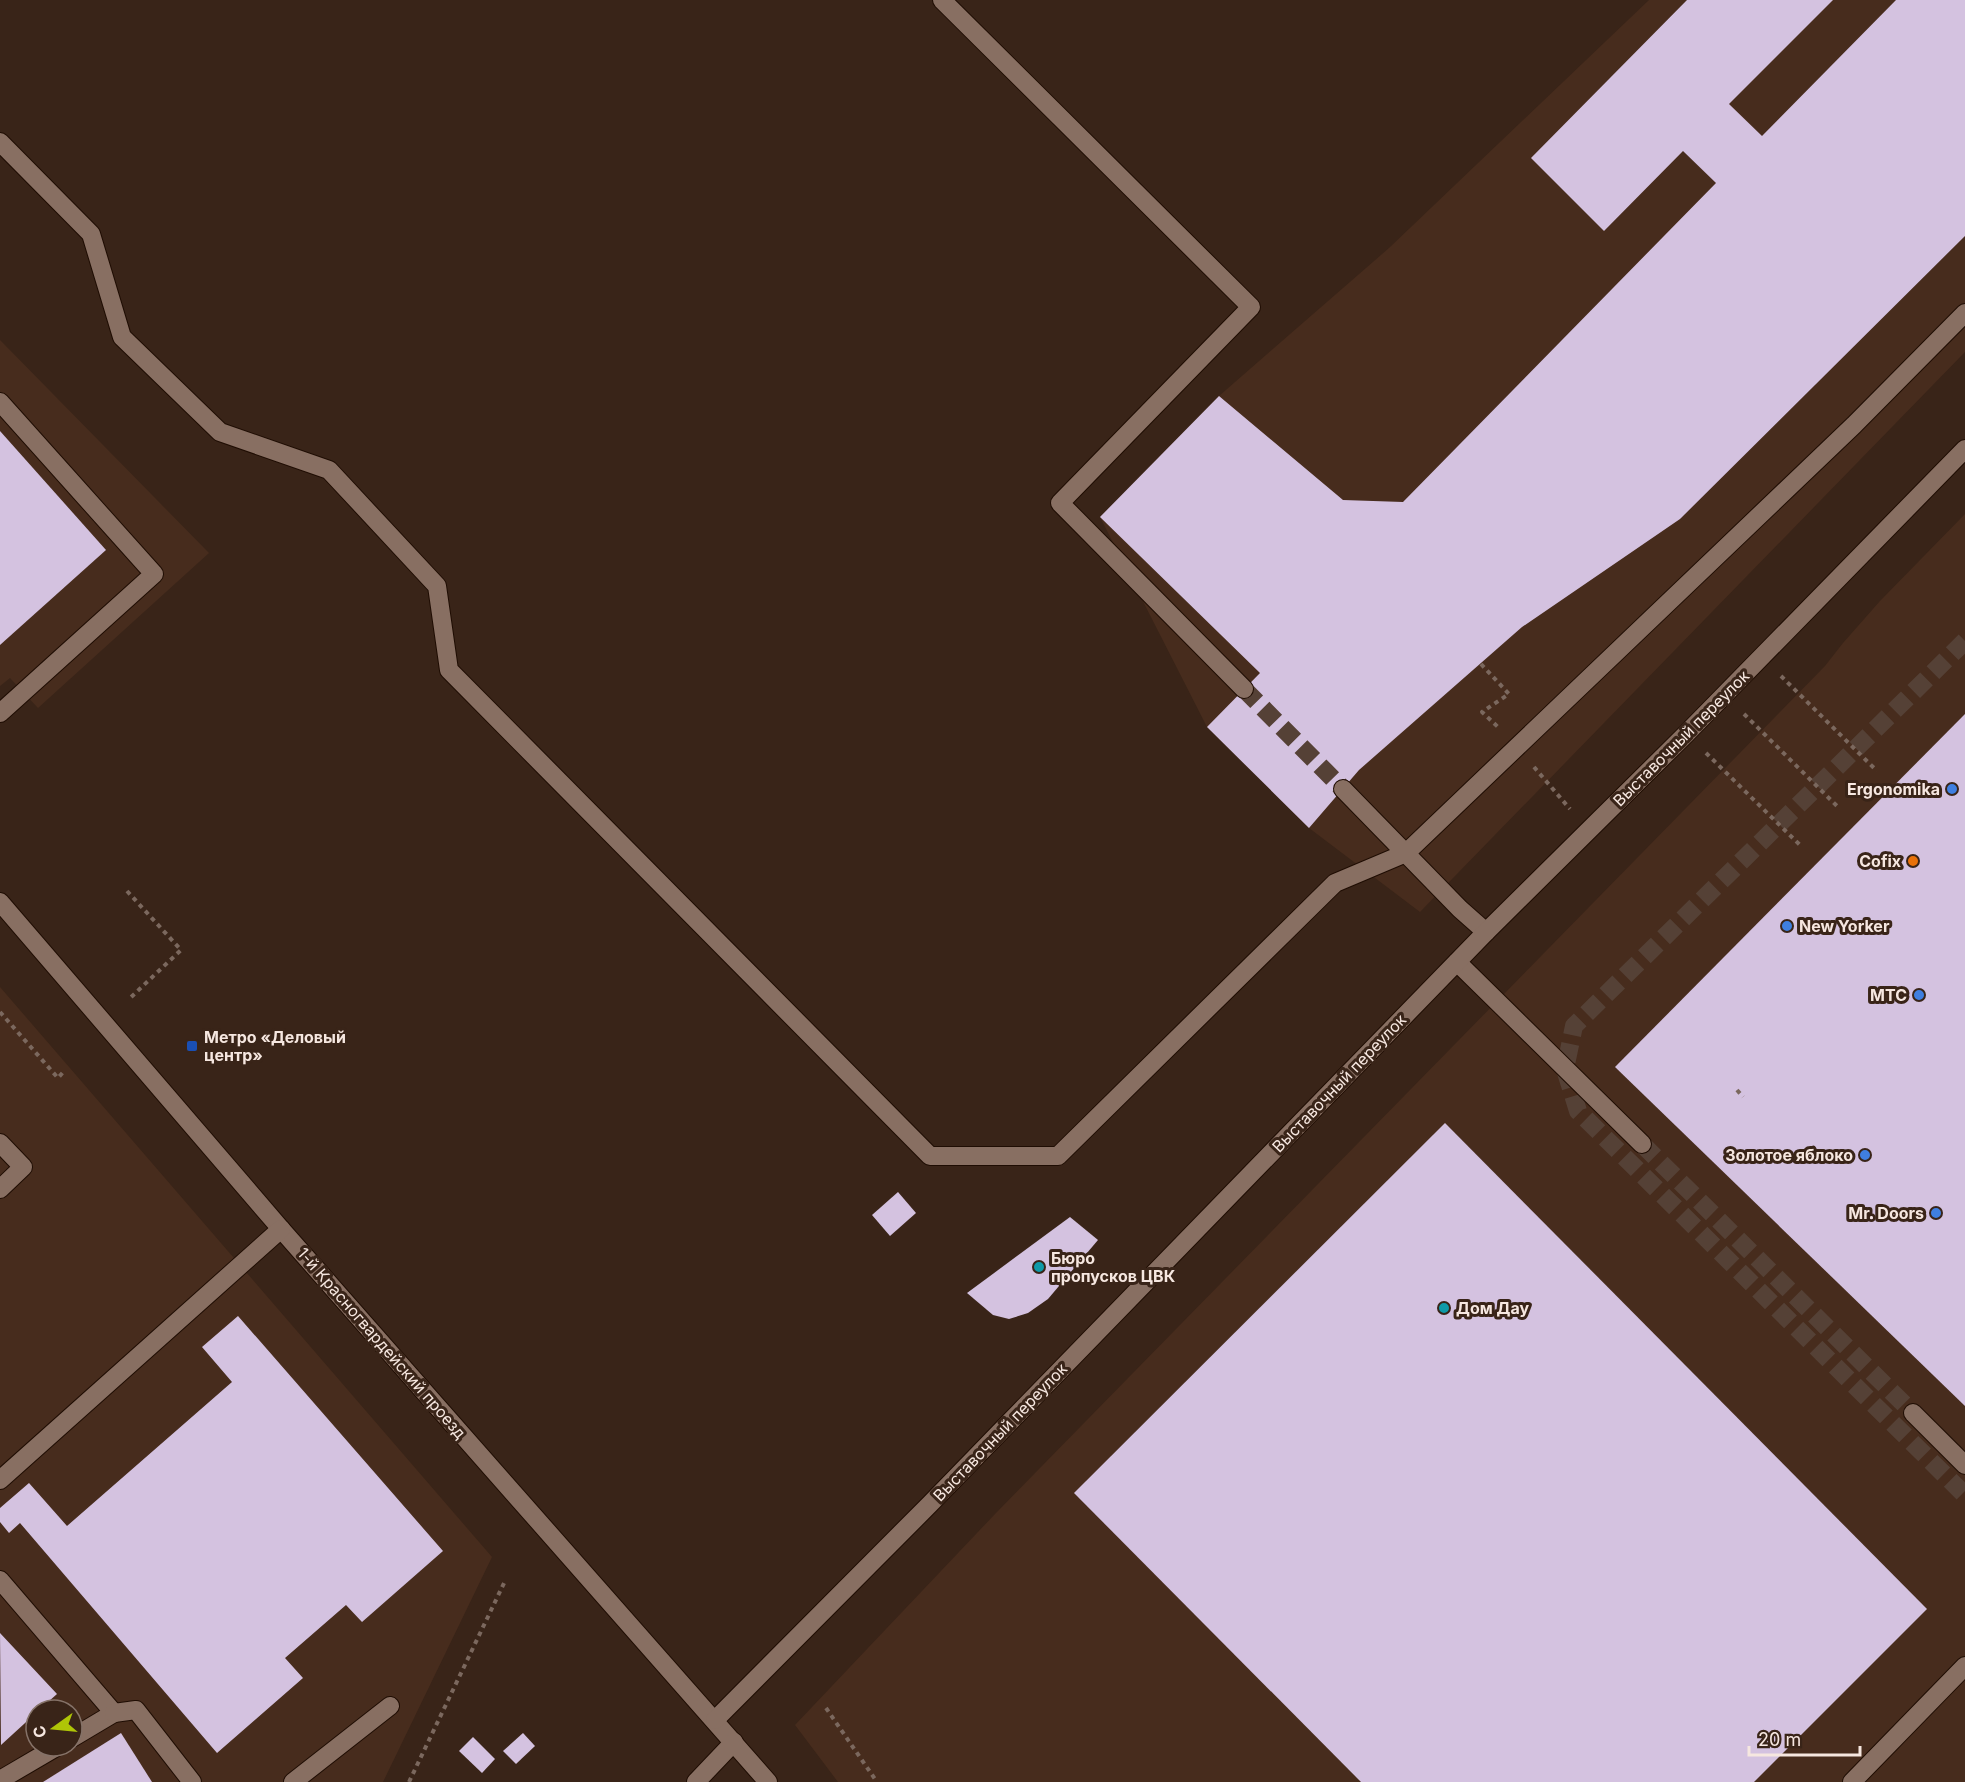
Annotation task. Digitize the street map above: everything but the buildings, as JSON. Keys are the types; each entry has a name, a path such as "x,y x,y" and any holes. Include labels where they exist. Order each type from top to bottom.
{"street":[{"path":"942,0 1251,307 1060,503 1244,689"},
{"path":"0,142 90,234 122,337 220,432 329,470 436,586 449,670 930,1156 1058,1156 1335,883 1406,853 1854,425 1965,313"},
{"path":"0,402 154,574 0,713"},
{"name":"Выставочный переулок","path":"715,1720 938,1496 1456,962 1686,734 1965,449"},
{"path":"1343,789 1460,909 1486,932"},
{"name":"1-й Красногвардейский проезд","path":"0,902 281,1229 768,1782"},
{"path":"1456,962 1642,1144"},
{"path":"0,1143 23,1167 0,1189"},
{"path":"0,1480 281,1229"},
{"path":"1913,1413 1965,1465"},
{"path":"0,1580 114,1713"},
{"path":"1852,1782 1965,1666"},
{"path":"293,1782 390,1706"},
{"path":"84,1731 114,1713 136,1710 192,1782"},
{"path":"696,1782 734,1742"},
{"path":"0,1780 38,1758"}],"path":[{"path":"1761,657 1877,771"},
{"path":"1724,695 1840,809"},
{"path":"1686,734 1802,847"},
{"path":"127,891 181,950 128,1000"},
{"path":"0,1012 58,1078 65,1070"},
{"path":"1737,1090 1743,1097"},
{"path":"409,1782 504,1581"},
{"path":"826,1707 877,1782"}],"shaded area":[{"path":"1649,0 1965,0 1965,352 1420,912 1309,828 1207,727 1100,517 1219,396 1389,248"},
{"path":"0,340 209,553 38,708 10,678 0,686"},
{"path":"1965,514 1965,1782 838,1782 795,1725 995,1514 1825,666 1880,601"},
{"path":"0,987 492,1557 383,1782 0,1782"}],"tunnel":[{"path":"1965,641 1574,1026 1565,1069 1578,1111 1965,1495"},
{"path":"1244,689 1343,789"},
{"path":"1642,1144 1913,1413"}],"place":[{"name":"Ergonomika","path":"1952,789"},
{"name":"Cofix","path":"1913,861"},
{"name":"New Yorker","path":"1787,926"},
{"name":"МТС","path":"1919,995"},
{"name":"Метро «Деловый центр»","path":"192,1046"},
{"name":"Золотое яблоко","path":"1865,1155"},
{"name":"Mr. Doors","path":"1936,1213"},
{"name":"Бюро пропусков ЦВК","path":"1039,1267"},
{"name":"Дом Дау","path":"1444,1308"}]}
